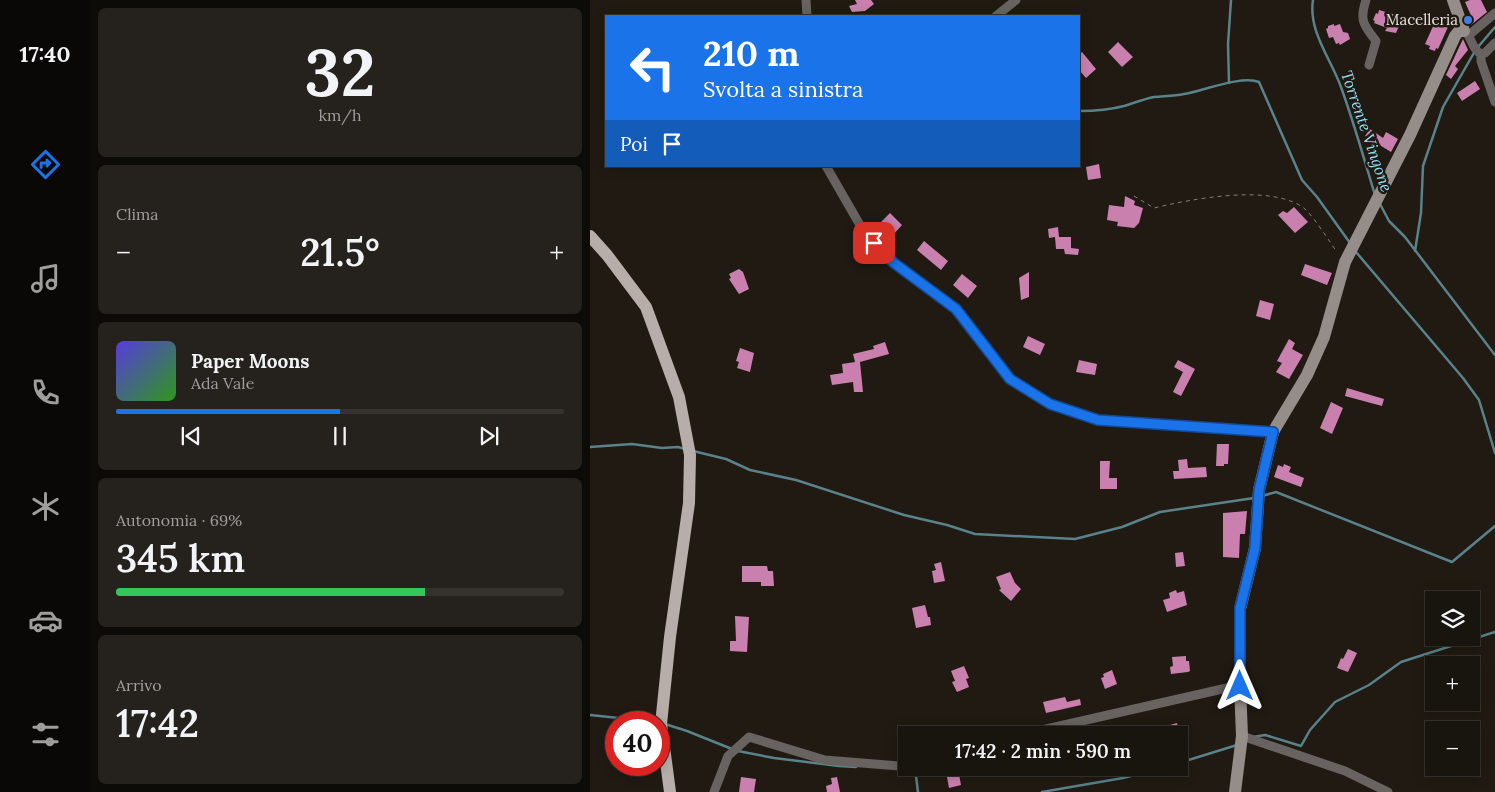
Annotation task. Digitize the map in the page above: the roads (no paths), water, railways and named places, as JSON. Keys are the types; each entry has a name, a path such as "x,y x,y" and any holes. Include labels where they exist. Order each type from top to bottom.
{"main road":[{"path":"590,236 607,255 646,307 679,397 690,455 689,503 670,636 661,724 670,792"}],"street":[{"path":"806,0 807,15"},
{"path":"997,15 1016,0"},
{"path":"1366,0 1362,14 1364,24 1376,41 1369,65"},
{"path":"1454,0 1466,33 1477,50 1495,102"},
{"path":"1235,792 1242,736 1240,608 1255,548 1259,490 1273,432 1307,375 1324,337 1345,262 1410,135 1455,36 1459,32 1466,33 1495,13"},
{"path":"1477,50 1485,53 1495,43"},
{"path":"827,167 864,232 894,263 956,309 1010,379 1050,404 1098,420 1273,432"},
{"path":"1060,726 1240,686"},
{"path":"1242,736 1345,771 1388,792"},
{"path":"714,792 728,756 749,737 824,760 898,766"}],"waterway":[{"path":"1229,83 1228,44 1231,0"},
{"name":"Torrente Vingone","path":"1313,0 1312,11 1317,34 1341,87 1375,195"},
{"path":"1478,47 1495,27"},
{"path":"1415,251 1421,213 1423,166 1443,107 1475,51"},
{"path":"1080,111 1124,106 1154,97 1184,94 1243,80 1259,82 1302,180 1317,197 1350,243"},
{"name":"Torrente Vingone","path":"1380,204 1389,221 1405,237 1495,355"},
{"path":"1356,252 1463,378 1479,400 1495,453"},
{"path":"590,447 632,444 685,449"},
{"path":"693,451 726,459 750,470 796,480 904,515 975,534 1075,539 1122,527 1160,512 1254,498"},
{"path":"1262,496 1276,492 1452,562 1495,526"},
{"path":"1253,737 1265,735 1301,746 1310,730 1335,702 1369,685 1401,662 1495,632"},
{"path":"590,715 605,717"},
{"path":"670,726 732,749"},
{"path":"1188,760 1237,745"},
{"path":"738,751 774,758 856,767"},
{"path":"916,776 918,792"},
{"path":"1042,792 1131,776"}],"place":[{"name":"Macelleria","path":"1468,20"}]}
